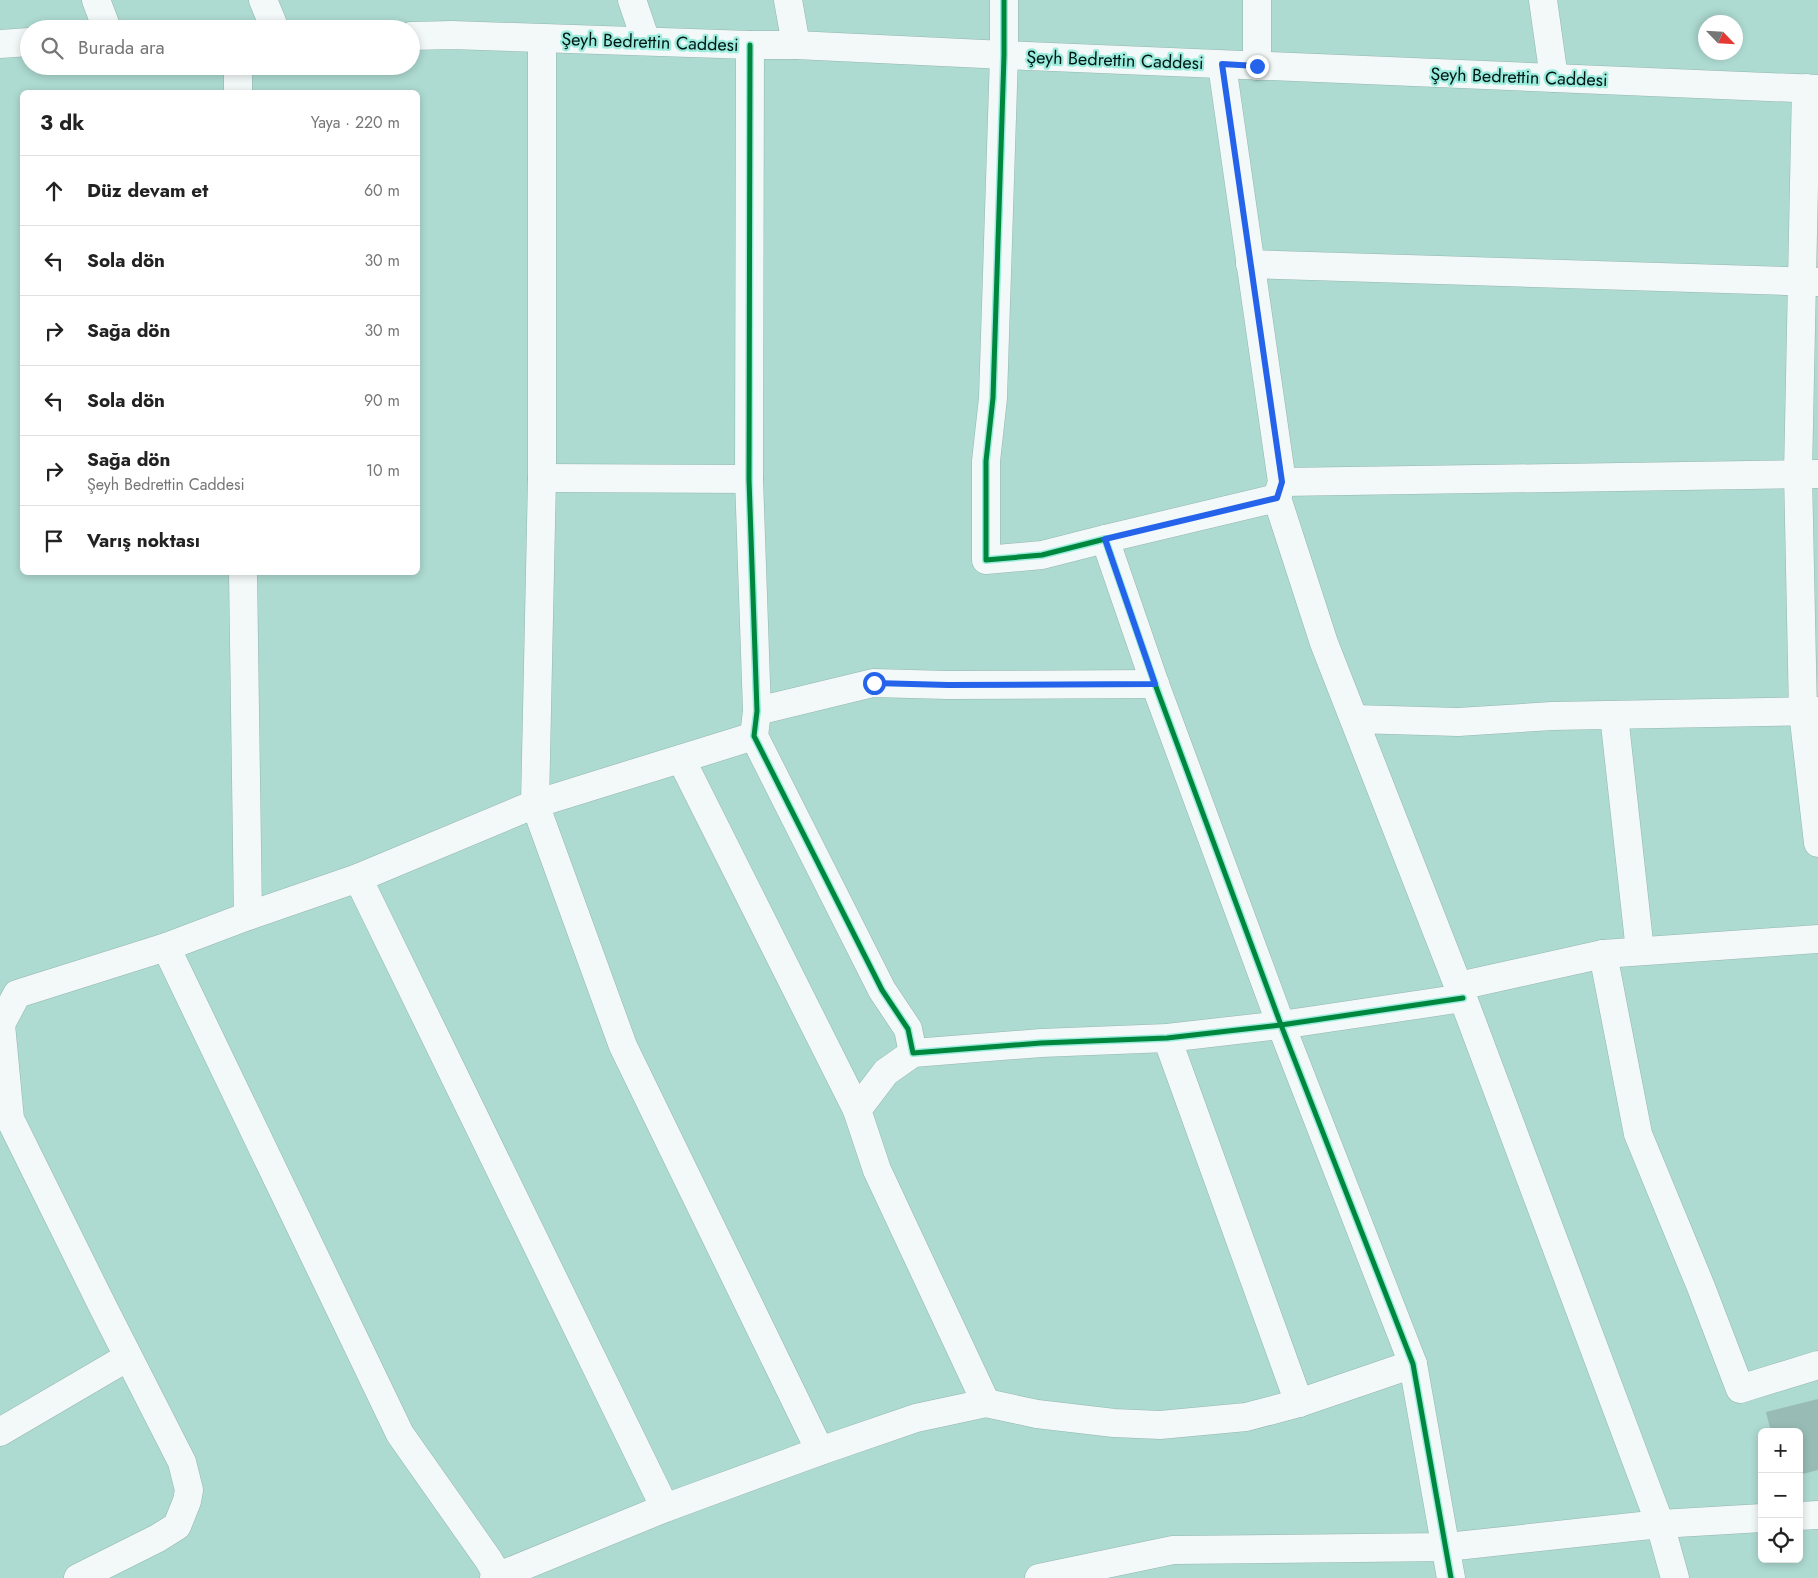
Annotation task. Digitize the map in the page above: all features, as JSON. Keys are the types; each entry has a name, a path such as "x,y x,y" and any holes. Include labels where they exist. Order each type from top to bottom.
{"street":[{"path":"96,0 104,20"},
{"path":"263,0 271,20"},
{"path":"632,0 646,41"},
{"path":"788,0 796,45"},
{"path":"1004,0 1004,56 993,398 986,462 986,560 1042,555 1279,490 1808,473"},
{"path":"1257,0 1257,66"},
{"path":"1543,0 1554,78"},
{"name":"Şeyh Bedrettin Caddesi","path":"420,36 452,35 646,41 750,46 796,45 1004,56 1812,88"},
{"path":"542,39 542,478 535,804 623,1046 820,1451"},
{"path":"0,44 20,43"},
{"path":"750,46 749,478 756,723 882,990 908,1029 913,1053"},
{"path":"1222,64 1279,490 1324,643 1461,992 1660,1524 1675,1578"},
{"path":"238,75 238,90"},
{"path":"1812,88 1808,473 1811,711 1818,843"},
{"path":"1250,264 1810,282"},
{"path":"542,478 749,478"},
{"path":"1105,539 1155,684 1282,1025 1413,1364 1451,1578"},
{"path":"244,575 248,916"},
{"path":"78,1578 158,1538 177,1526 187,1501 189,1490 182,1462 10,1119 0,1020 17,994 166,947 358,878 535,804 681,758 756,723 874,683 948,685 1155,684"},
{"path":"1354,719 1458,722 1552,716 1811,711"},
{"path":"1614,715 1640,951"},
{"path":"681,758 857,1110 877,1170 986,1403"},
{"path":"358,878 665,1508"},
{"path":"857,1110 886,1072 913,1053 1041,1043 1167,1038 1282,1025 1461,992 1603,954 1818,939"},
{"path":"166,947 400,1434 488,1559 496,1577 665,1508 916,1418 986,1403 1037,1414 1114,1423 1160,1425 1246,1417 1298,1404 1413,1364"},
{"path":"1603,954 1638,1134 1740,1388 1818,1366"},
{"path":"1167,1038 1298,1404"},
{"path":"0,1432 128,1357"},
{"path":"1803,1516 1818,1515"},
{"path":"1039,1578 1173,1550 1446,1547 1660,1524 1758,1518"}],"building":[{"path":"1818,1399 1818,1470 1803,1474 1803,1428 1770,1428 1766,1412"}],"cycle path":[{"path":"1004,0 1004,55 993,398 986,461 986,560 1042,555 1105,539 1155,684 1281,1025 1413,1364 1451,1578"},
{"path":"750,45 749,479 757,711 754,736 882,990 908,1029 913,1053 1041,1043 1167,1038 1281,1025 1463,998"}],"route":[{"path":"874,683 948,685 1155,684 1105,539 1277,498 1282,482 1222,64 1257,66"}]}
